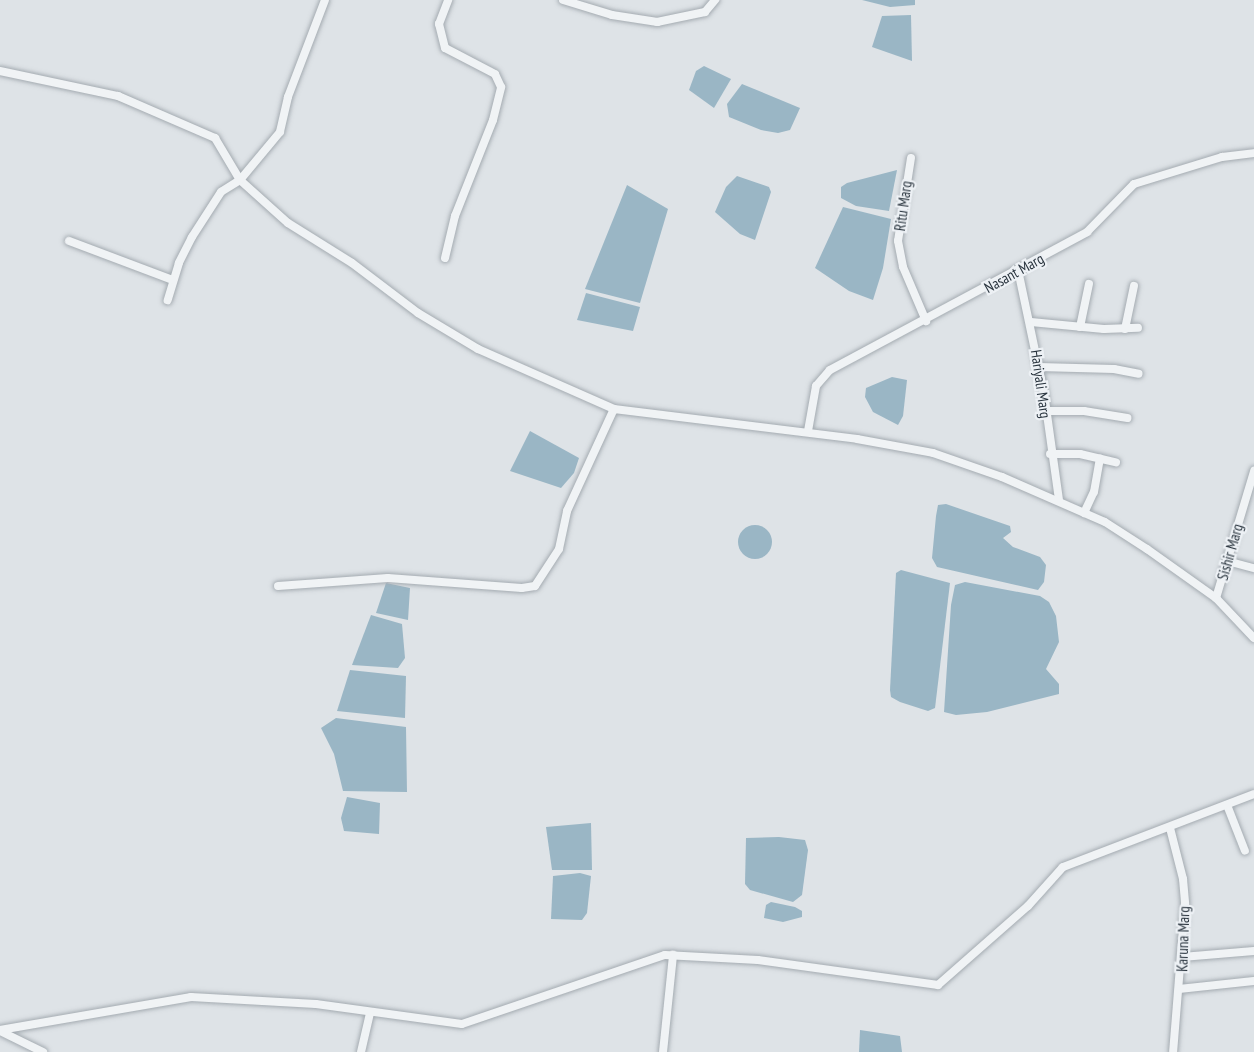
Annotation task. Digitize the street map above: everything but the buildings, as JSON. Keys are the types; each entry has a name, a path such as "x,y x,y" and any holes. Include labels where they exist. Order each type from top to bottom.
{"street":[{"path":"168,300 173,280 192,237 220,192 240,180 280,132 288,98 325,0"},
{"path":"445,258 455,216 487,138 501,87 495,74 445,48 439,24 448,0"},
{"path":"563,0 612,15 657,22 705,12 715,0"},
{"path":"0,71 118,96 203,131 215,138 240,180 288,223 352,263 447,333 614,409 808,432 933,453 1059,500 1084,513 1146,549 1216,598 1254,638"},
{"name":"Nasant Marg","path":"808,432 816,386 822,376 1086,232 1134,184 1222,158 1254,153"},
{"name":"Ritu Marg","path":"911,158 898,241 903,267 926,321"},
{"path":"69,241 173,280"},
{"name":"Hariyali Marg","path":"1018,270 1039,367 1050,454 1059,500"},
{"path":"1080,327 1089,284"},
{"path":"1125,329 1134,286"},
{"path":"1030,322 1080,327 1138,328"},
{"path":"1039,367 1114,369 1139,374"},
{"path":"278,586 388,578 522,588 535,586 559,549 567,511 614,409"},
{"path":"1046,411 1083,411 1127,418"},
{"path":"1050,454 1080,454 1116,462"},
{"path":"1084,513 1094,492 1100,459"},
{"name":"Sishir Marg","path":"1216,598 1254,471"},
{"path":"1227,561 1254,568"},
{"path":"43,1052 0,1030 191,997 316,1004 370,1013 395,1013 462,1024 549,992 673,956 758,960 938,985 1028,906 1063,867 1254,794"},
{"path":"1227,805 1245,851"},
{"name":"Karuna Marg","path":"1170,828 1183,879 1182,957 1173,1052"},
{"path":"1182,957 1254,951"},
{"path":"663,1052 673,956"},
{"path":"1179,989 1254,981"},
{"path":"361,1052 370,1013"}],"water":[{"path":"862,0 915,0 915,5 890,7"},
{"path":"911,15 912,61 872,47 882,16"},
{"path":"704,66 731,79 714,108 689,90 696,71"},
{"path":"742,84 800,108 790,130 778,133 761,130 729,117 727,104"},
{"path":"897,170 889,211 856,206 841,198 841,187 847,183"},
{"path":"737,176 769,187 771,192 755,240 740,234 715,212 726,187"},
{"path":"627,185 668,209 640,303 585,289"},
{"path":"843,207 891,219 883,268 873,300 849,291 815,268"},
{"path":"586,293 640,307 633,331 577,320"},
{"path":"892,377 907,380 903,416 898,425 873,412 865,397 866,388"},
{"path":"530,431 579,458 574,473 561,488 510,471"},
{"path":"946,504 1010,526 1011,532 1003,538 1013,547 1040,557 1046,565 1044,582 1038,590 937,567 932,558 936,516 938,505"},
{"path":"755,525 767,530 772,542 767,554 755,559 743,554 738,542 743,530"},
{"path":"901,570 950,583 935,708 928,711 891,697 896,573"},
{"path":"965,582 1040,596 1049,602 1056,616 1059,642 1046,669 1059,684 1059,694 987,712 956,715 944,712 951,605 955,585"},
{"path":"386,583 410,588 408,620 376,613"},
{"path":"371,615 402,624 405,658 398,668 352,665"},
{"path":"350,670 406,676 405,718 337,711"},
{"path":"336,718 406,727 407,792 343,791 334,754 321,728"},
{"path":"347,797 380,803 379,834 344,831 341,818"},
{"path":"591,823 592,870 552,870 546,827"},
{"path":"779,837 805,840 808,850 802,895 793,902 750,890 745,884 746,838"},
{"path":"580,873 591,876 587,913 582,920 551,919 553,876"},
{"path":"771,902 795,907 802,911 802,917 783,922 764,918 766,905"},
{"path":"860,1030 900,1036 902,1052 859,1052"}]}
